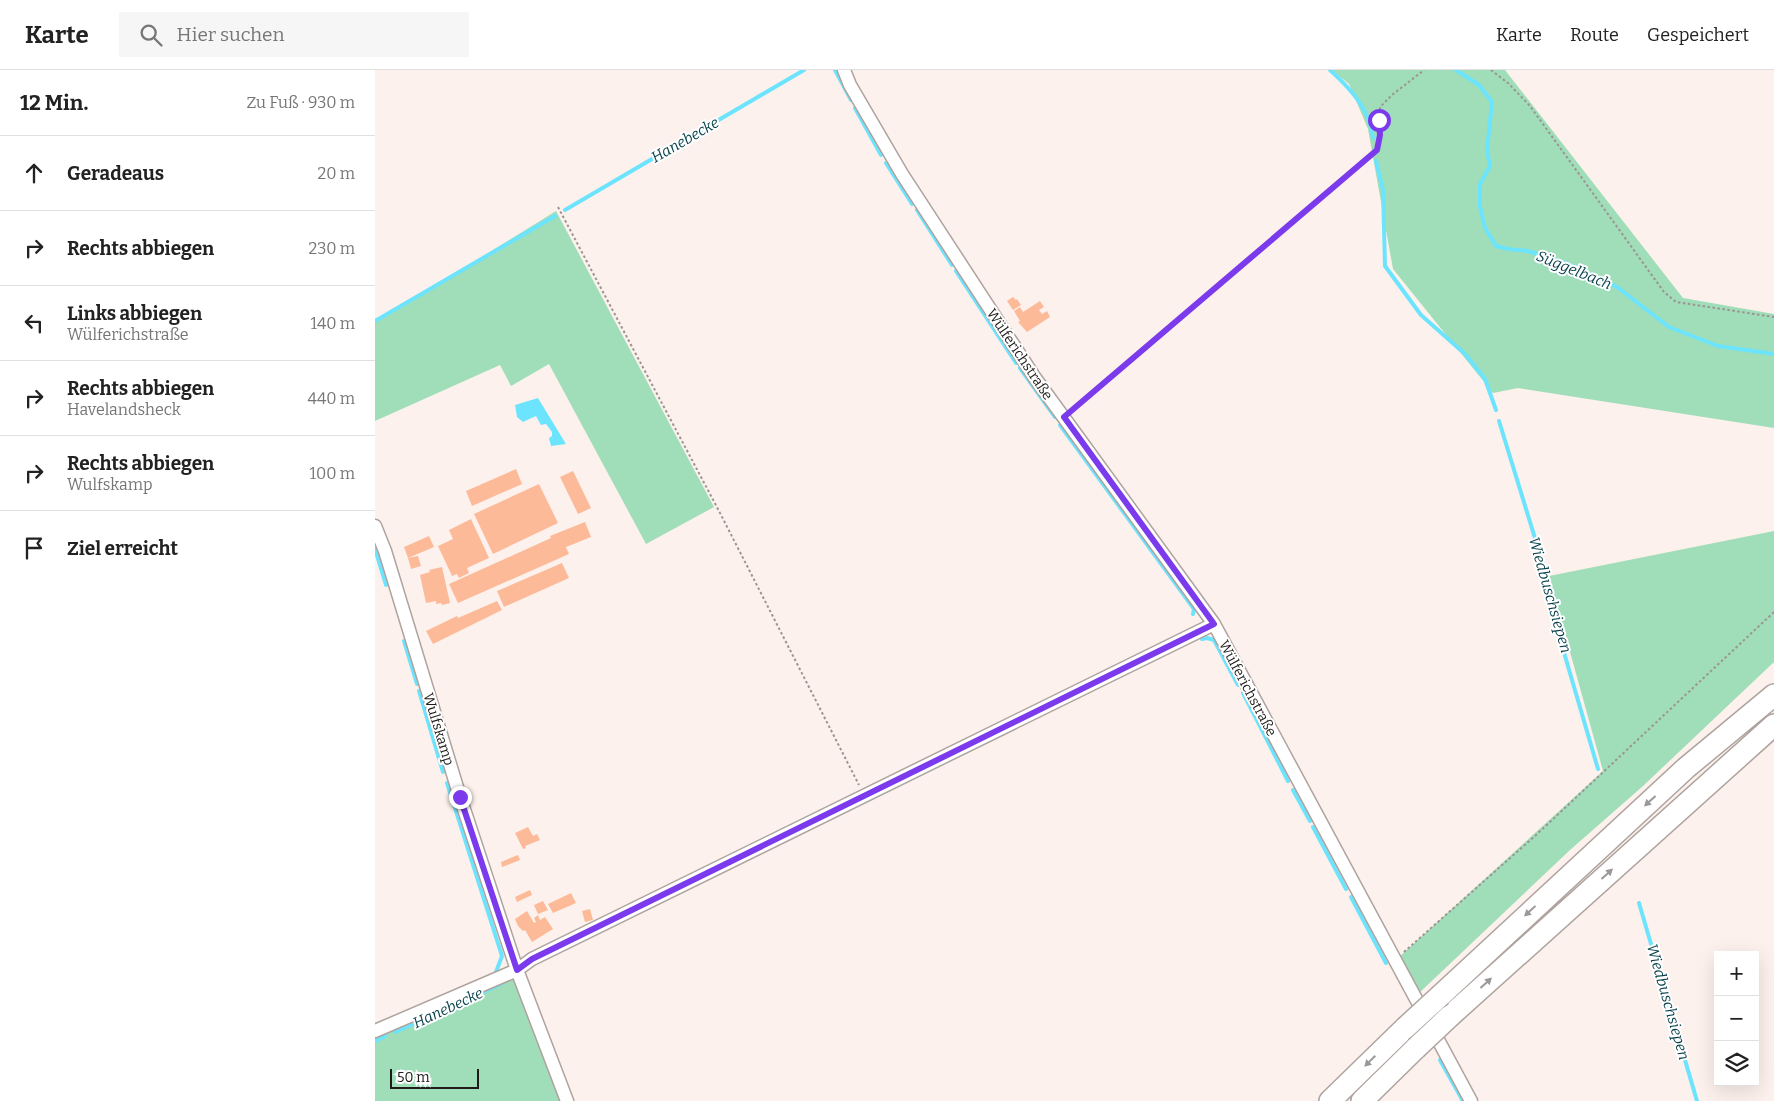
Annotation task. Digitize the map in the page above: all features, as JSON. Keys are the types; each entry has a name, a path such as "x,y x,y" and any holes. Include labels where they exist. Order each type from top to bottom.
{"highway":[{"path":"1330,1101 1405,1028 1686,768 1774,681"},
{"path":"1686,768 1774,695"},
{"path":"1362,1101 1450,1016 1774,725"},
{"path":"1710,781 1751,758 1774,739"}],"street":[{"name":"Wülferichstraße","path":"844,70 850,85 902,174 1035,378 1214,624 1471,1101"},
{"name":"Wulfskamp","path":"375,526 385,551 457,788 517,970 567,1101"},
{"path":"375,1031 517,970 532,959 1214,624"}],"path":[{"path":"1064,417 1377,150 1380,135 1381,107 1397,90 1424,70"},
{"path":"1491,70 1509,84 1530,106 1664,292 1676,302 1774,317"},
{"path":"558,206 719,511 864,796"},
{"path":"1395,961 1536,835 1774,612"}],"green space":[{"path":"1332,70 1505,70 1683,298 1774,314 1774,428 1518,388 1493,393 1393,269 1368,129 1349,84"},
{"path":"556,211 714,507 646,544 549,364 511,386 500,365 375,421 375,323"},
{"path":"1774,531 1774,662 1643,786 1570,850 1418,994 1398,958 1603,771 1549,576"},
{"path":"513,976 561,1101 375,1101 375,1033"}],"water":[{"path":"538,398 566,444 551,446 549,438 552,436 552,432 546,424 541,425 536,416 523,422 517,417 515,405"}],"building":[{"path":"1013,297 1021,305 1013,310 1007,301"},
{"path":"1040,301 1044,307 1039,310 1042,314 1047,311 1050,317 1027,332 1018,322 1020,321 1014,311 1020,307 1023,312"},
{"path":"516,469 522,484 472,506 466,491"},
{"path":"573,471 591,508 578,514 560,477"},
{"path":"539,484 558,523 493,554 474,514"},
{"path":"471,519 489,558 467,568 469,573 459,578 457,574 452,576 438,546 453,539 449,530"},
{"path":"585,522 591,537 566,547 569,554 458,603 449,584 551,538 550,536"},
{"path":"429,536 434,547 408,558 404,547"},
{"path":"418,556 421,566 411,569 408,558"},
{"path":"562,563 569,578 504,607 497,591"},
{"path":"442,567 450,603 442,605 441,603 436,604 436,601 426,603 420,575 430,572 429,570"},
{"path":"497,601 502,610 433,644 426,631 457,616 458,618"},
{"path":"528,827 533,836 537,834 540,840 525,846 526,848 523,849 515,833"},
{"path":"518,855 520,860 502,867 501,862"},
{"path":"530,890 532,895 517,902 515,897"},
{"path":"571,893 576,903 553,913 548,904"},
{"path":"543,901 548,910 538,914 534,905"},
{"path":"590,909 593,920 585,922 582,911"},
{"path":"527,911 534,923 536,922 534,918 538,915 540,920 545,917 553,929 532,942 525,930 523,931 518,926 515,919"}],"waterway":[{"name":"Hanebecke","path":"565,210 804,70"},
{"path":"835,70 851,100"},
{"name":"Wiedbuschsiepen","path":"1330,70 1352,92 1364,109 1373,138"},
{"name":"Süggelbach","path":"1456,70 1479,85 1492,102 1487,150 1490,166 1480,184 1480,207 1485,228 1496,246 1528,251 1571,265 1617,287 1669,327 1718,346 1774,354"},
{"path":"855,108 881,155"},
{"name":"Wiedbuschsiepen","path":"1376,161 1383,190 1385,266 1421,315 1465,354 1485,379 1496,410"},
{"path":"886,163 912,204"},
{"path":"917,210 952,265"},
{"name":"Hanebecke","path":"375,321 555,216"},
{"path":"956,271 1016,363"},
{"path":"1020,368 1055,417"},
{"name":"Wiedbuschsiepen","path":"1499,421 1546,574 1565,656 1598,769"},
{"path":"1060,425 1194,609 1193,614"},
{"name":"Hanebecke","path":"375,549 386,585"},
{"path":"1202,639 1214,640 1238,685"},
{"name":"Hanebecke","path":"404,641 417,684"},
{"name":"Hanebecke","path":"419,691 443,772"},
{"path":"1243,693 1288,781"},
{"name":"Hanebecke","path":"447,783 502,956 496,972"},
{"path":"1293,790 1310,821"},
{"path":"1313,827 1346,889"},
{"path":"1351,897 1386,963"},
{"name":"Wiedbuschsiepen","path":"1639,903 1697,1101"},
{"name":"Hanebecke","path":"395,1032 501,984"},
{"name":"Hanebecke","path":"375,1041 385,1036"},
{"path":"1440,1060 1463,1101"}],"route":[{"path":"460,797 517,970 532,959 1214,624 1064,417 1377,150 1380,135 1379,120"}]}
